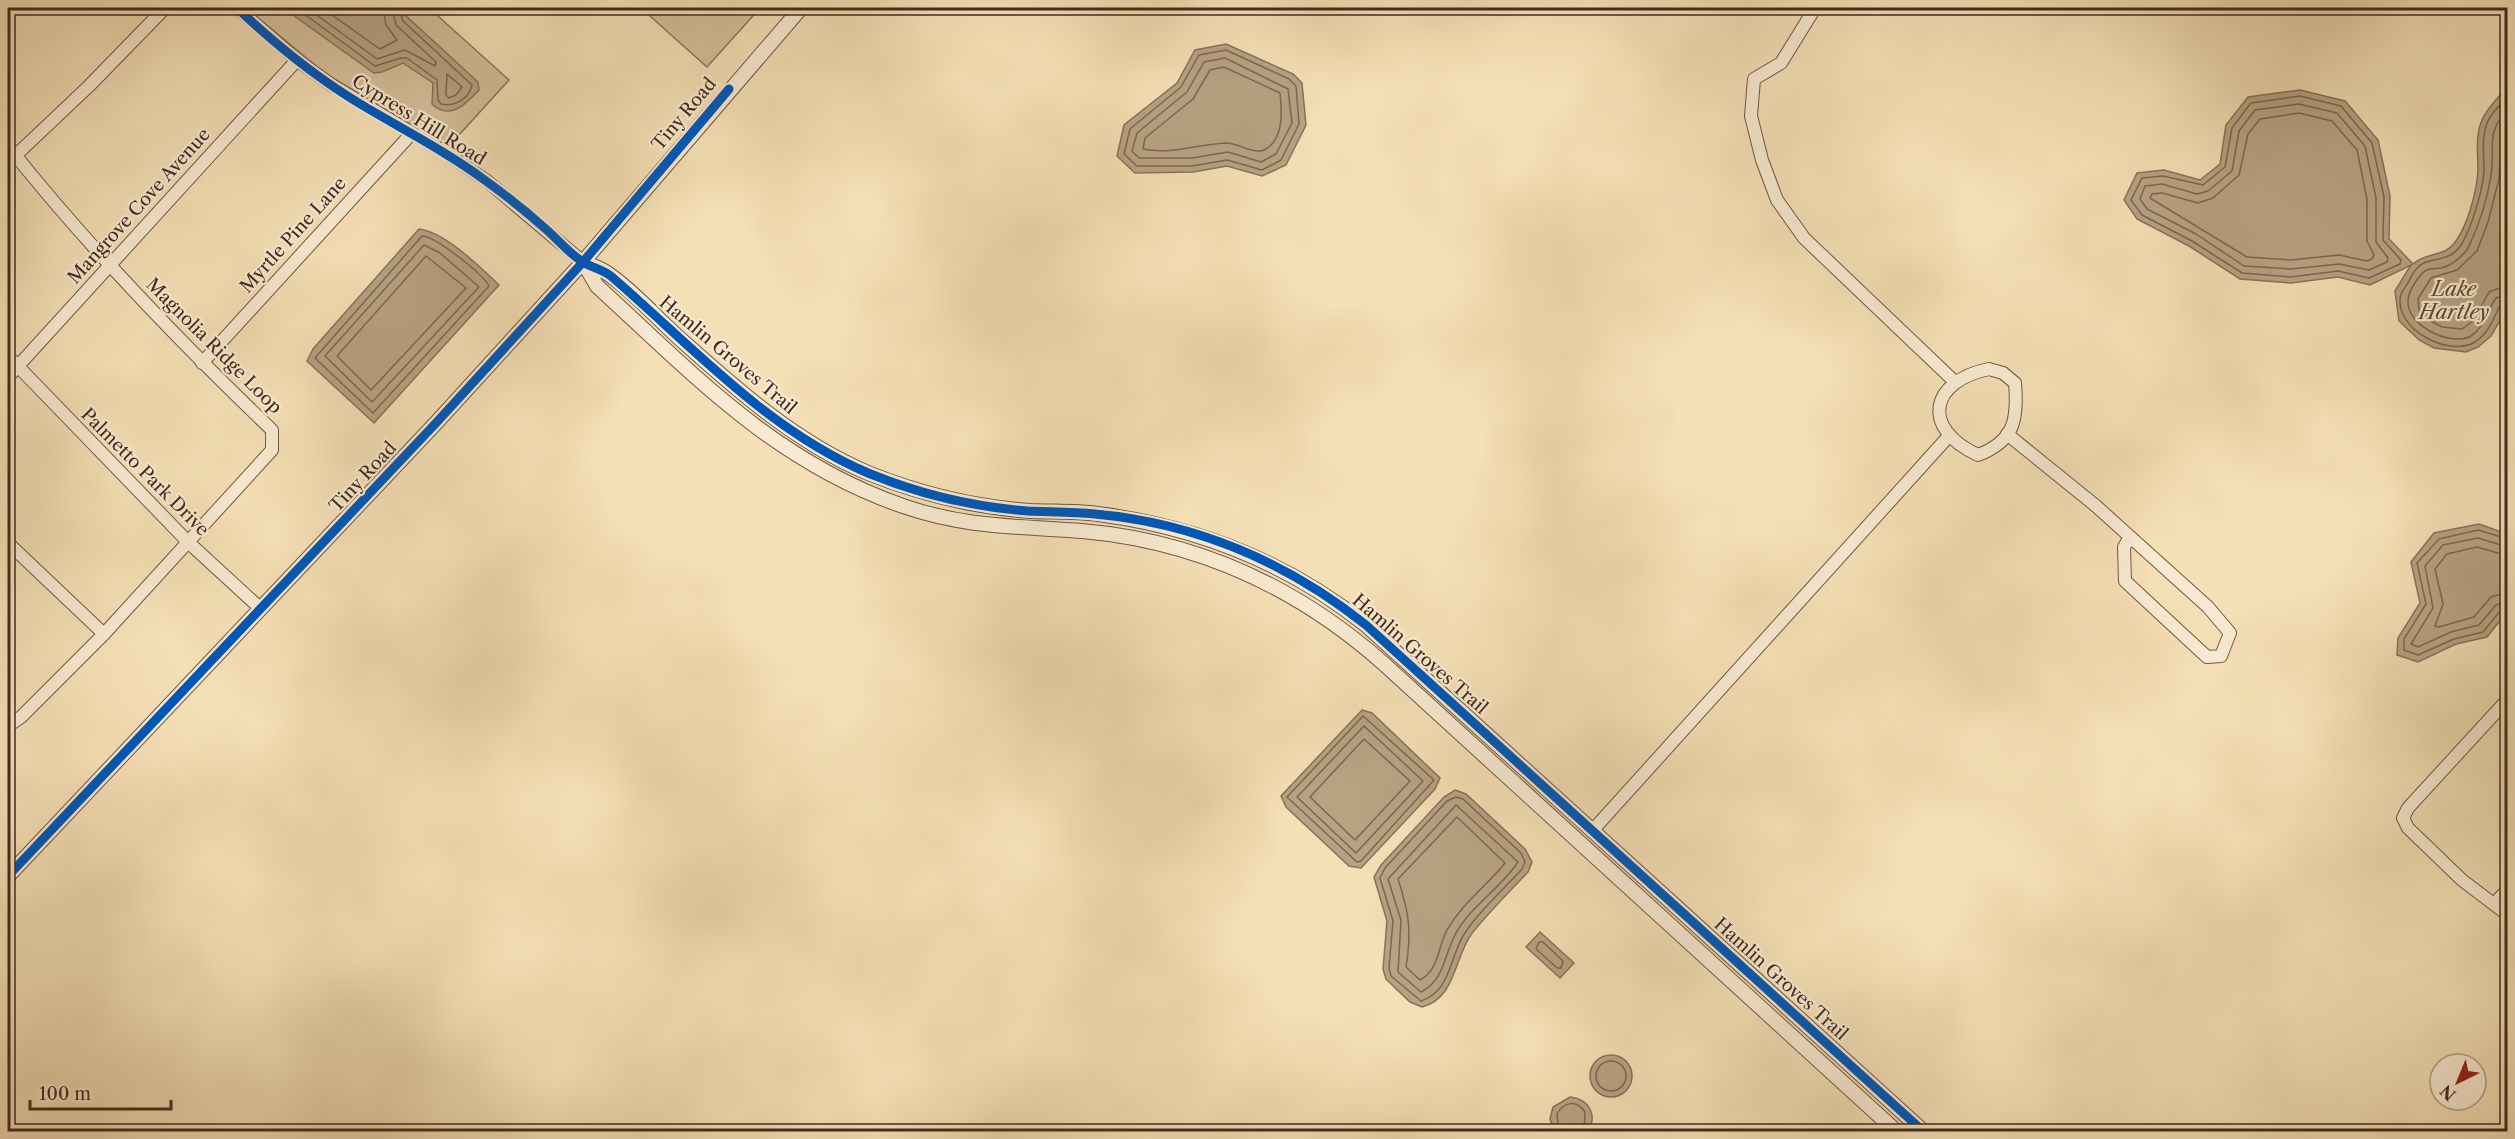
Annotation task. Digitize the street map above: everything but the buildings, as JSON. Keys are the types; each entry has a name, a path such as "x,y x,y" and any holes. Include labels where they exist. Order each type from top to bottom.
{"street":[{"path":"11,151 89,86 165,8"},
{"name":"Cypress Hill Road","path":"237,8 297,60 363,106 412,133 487,181 583,262"},
{"name":"Tiny Road","path":"8,876 436,423 583,262 801,8"},
{"path":"1815,8 1781,63 1754,79 1751,116 1762,160 1777,200 1804,238 1955,382"},
{"name":"Mangrove Cove Avenue","path":"8,377 297,60"},
{"name":"Myrtle Pine Lane","path":"202,363 412,133"},
{"name":"Magnolia Ridge Loop","path":"8,726 21,717 104,634 272,450 272,430 202,363 109,266 11,151"},
{"name":"Hamlin Groves Trail","path":"583,262 608,273 731,384 777,421 813,445 867,472 916,491 963,502 1021,510 1096,514 1148,522 1199,534 1241,549 1283,569 1327,596 1366,625 1924,1131"},
{"name":"Hamlin Groves Trail","path":"583,262 597,286 737,414 790,453 854,487 906,507 983,526 1098,533 1149,540 1191,551 1235,567 1282,590 1327,617 1355,639 1897,1131"},
{"name":"Palmetto Park Drive","path":"8,356 188,542 261,609"},
{"path":"1989,369 2003,373 2015,383 2017,408 2007,434 1997,447 1978,455 1948,437 1938,420 1940,403 1955,382 1971,372 1989,369"},
{"path":"2007,434 2130,537 2208,608 2230,633 2221,656 2207,657 2125,581 2124,547 2130,537"},
{"path":"1581,844 1948,437"},
{"path":"8,543 104,634"},
{"path":"1355,639 1366,625"},
{"path":"2508,699 2408,808 2403,818 2408,828 2462,879 2508,915"},
{"path":"2495,903 2508,889"}],"shaded area":[{"path":"246,8 429,8 509,80 448,147 326,74"},
{"path":"641,8 760,8 707,67"}],"water":[{"path":"289,8 404,8 405,15 478,82 479,90 457,109 445,111 439,109 432,104 433,83 403,63 374,73 293,15"},
{"path":"1226,44 1293,74 1302,83 1306,125 1286,165 1262,176 1227,166 1193,172 1135,173 1117,156 1124,125 1177,83 1195,50"},
{"name":"Lake Hartley","path":"2507,87 2508,300 2491,336 2478,347 2466,352 2434,348 2419,340 2399,321 2395,291 2411,265 2370,285 2338,277 2291,283 2240,279 2189,246 2137,219 2124,200 2137,173 2164,170 2200,180 2220,164 2226,125 2248,97 2300,90 2345,101 2378,140 2390,196 2389,239 2413,264 2447,250 2460,234 2468,217 2476,188 2480,126 2487,111"},
{"path":"419,229 440,236 451,243 499,285 374,423 307,361 313,349"},
{"path":"2479,524 2507,534 2506,613 2487,637 2456,644 2418,662 2397,655 2398,638 2420,603 2411,562 2434,533"},
{"path":"1362,710 1372,713 1440,778 1435,789 1361,868 1349,866 1286,807 1281,796"},
{"path":"1455,790 1466,794 1525,849 1532,862 1528,872 1473,932 1462,952 1454,975 1442,995 1422,1007 1410,1002 1386,979 1383,969 1387,921 1374,877 1381,865 1444,797"},
{"path":"1540,932 1574,963 1560,978 1526,947"},
{"path":"1611,1055 1619,1056 1626,1061 1631,1068 1631,1084 1626,1091 1619,1096 1611,1097 1603,1096 1596,1091 1591,1084 1590,1076 1591,1068 1596,1061 1603,1056"},
{"path":"1570,1097 1587,1104 1590,1109 1592,1119 1588,1131 1554,1131 1550,1119 1553,1107"}],"cycle path":[{"path":"237,8 281,47 329,84 456,160 494,187 533,218 578,259 612,277 764,411 831,455 868,473 946,498 1007,509 1087,513 1132,519 1204,536 1272,565 1336,603 1366,625 1924,1132"},
{"path":"8,876 436,423 583,262 729,89"}]}
